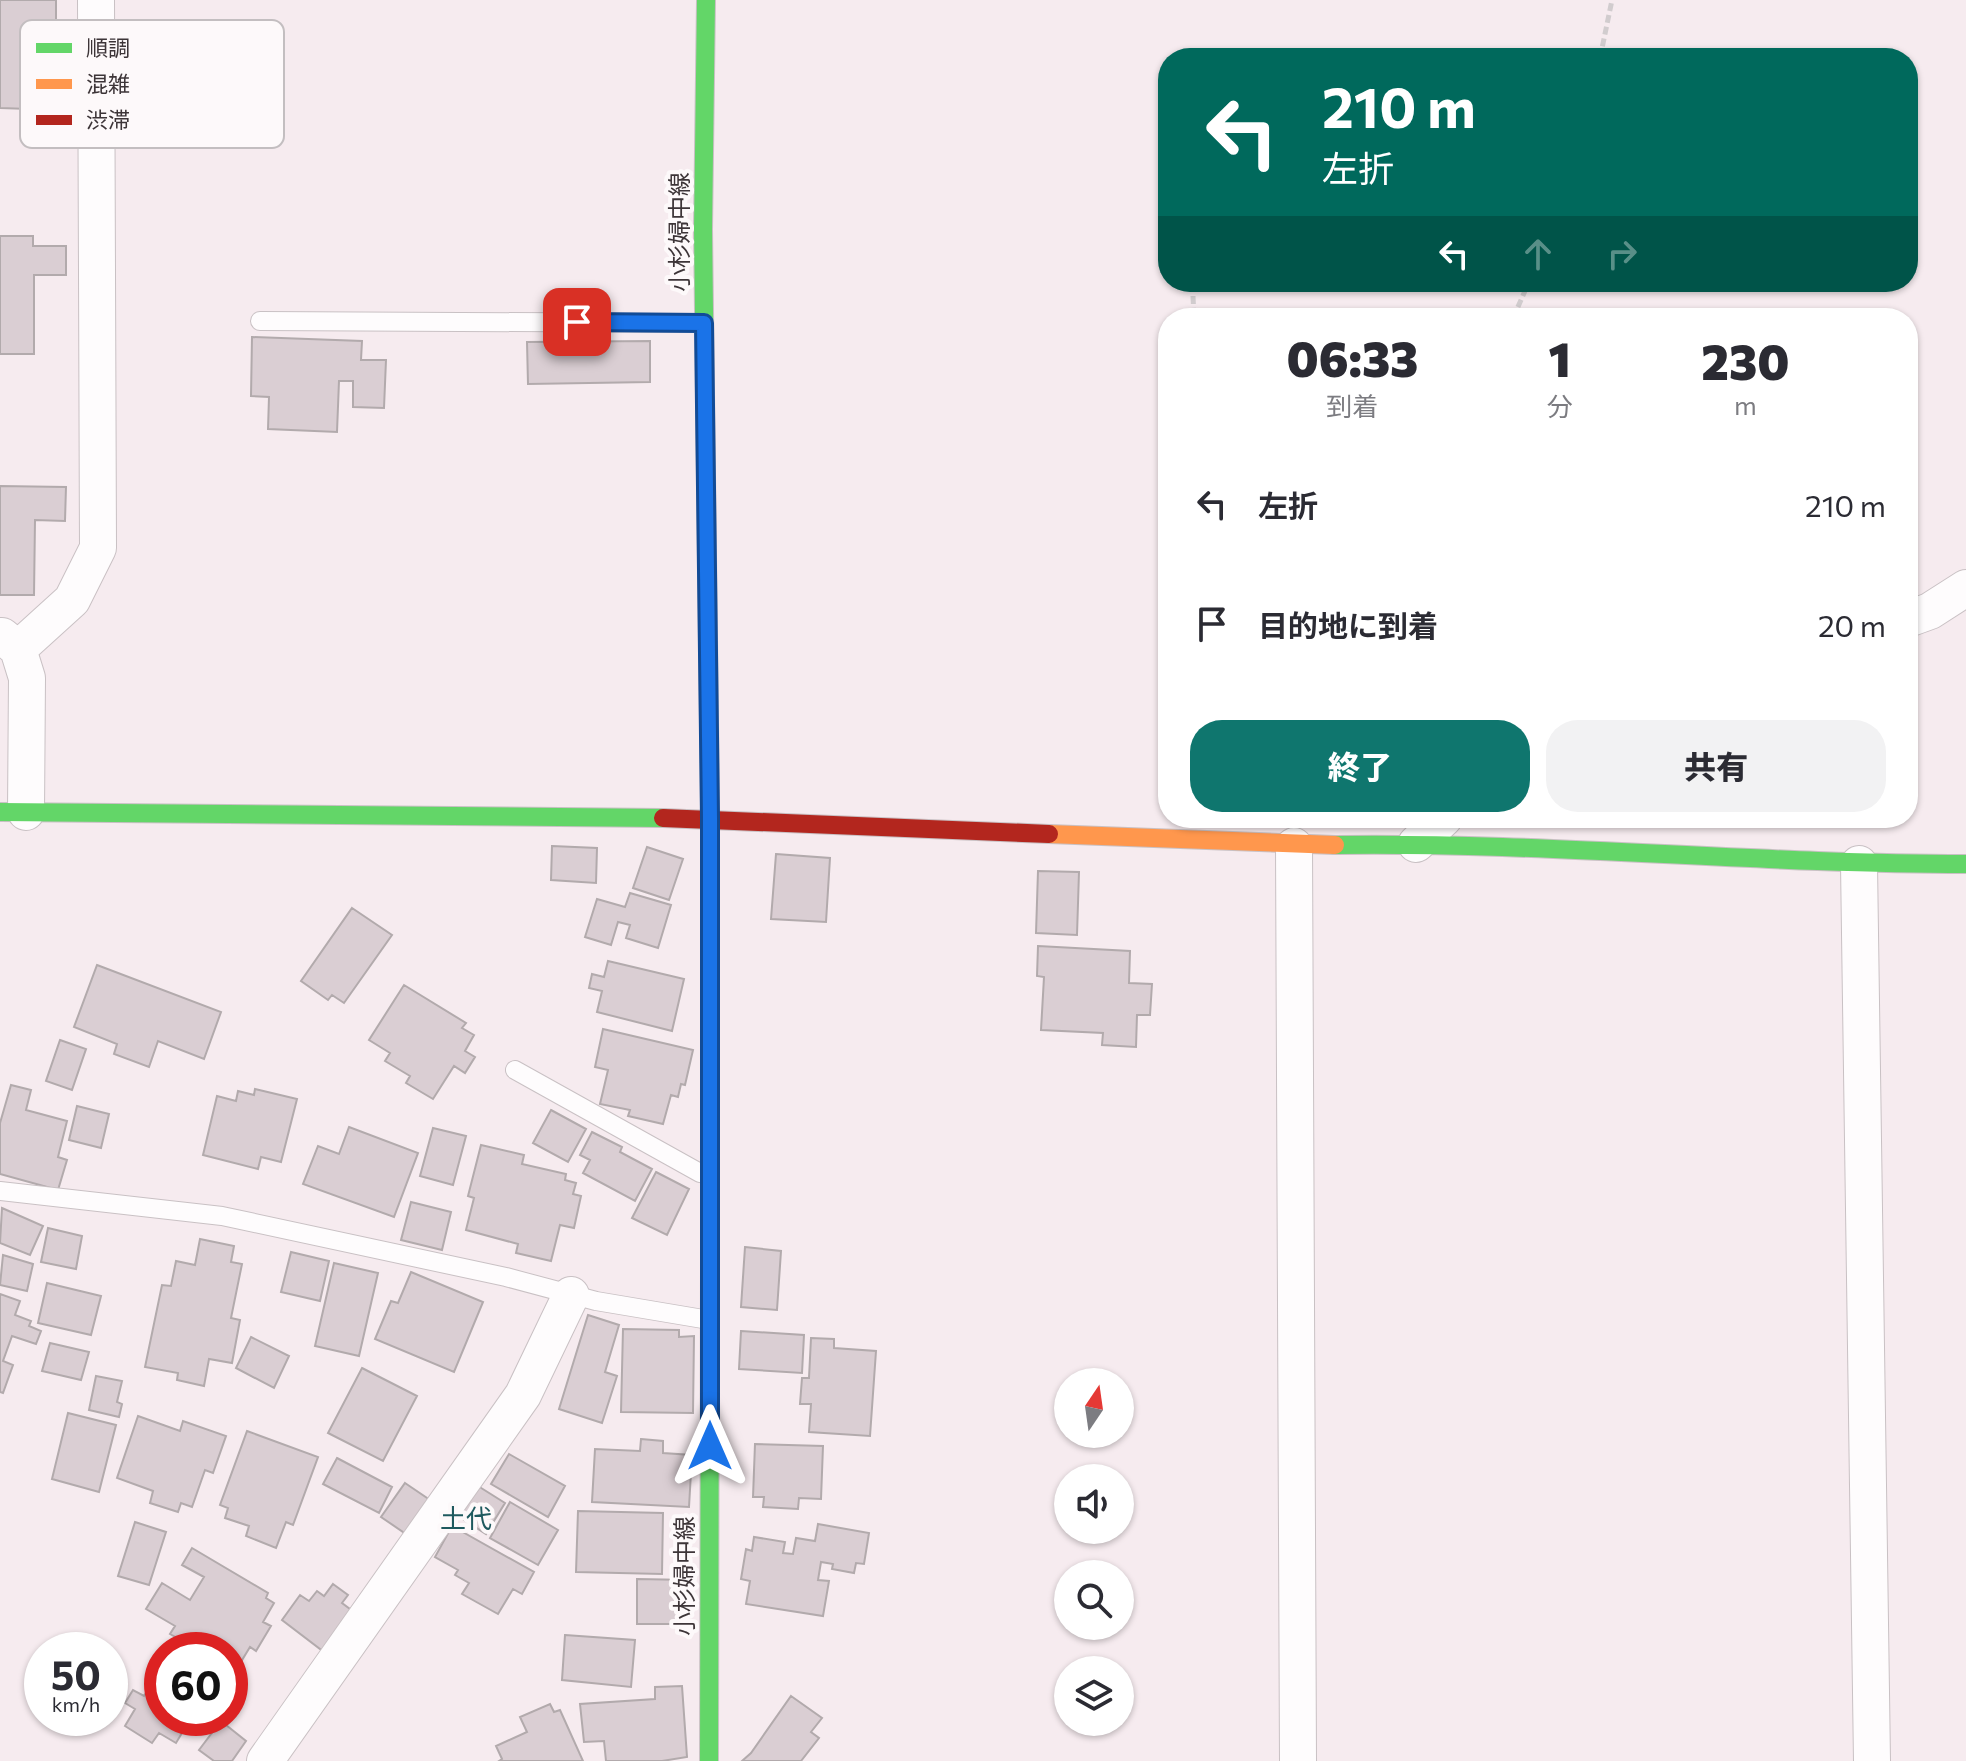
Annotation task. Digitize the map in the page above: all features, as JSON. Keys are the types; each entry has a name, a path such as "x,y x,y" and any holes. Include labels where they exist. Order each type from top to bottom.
{"street":[{"path":"96,0 96,20"},
{"name":"小杉婦中線","path":"706,0 704,323 710,818 709,1761"},
{"path":"97,148 98,548 72,600 9,643 27,678 13,812 710,818 1294,846 1416,844 1859,864 1966,864"},
{"path":"1918,615 1966,588"},
{"path":"1416,844 1433,828"},
{"path":"1294,846 1298,1761"},
{"path":"1859,864 1872,1761"},
{"path":"265,1761 523,1395 571,1295"}],"lane":[{"path":"260,321 704,323"},
{"path":"515,1070 700,1173 710,1174"},
{"path":"0,1191 222,1216 506,1277 571,1295 710,1320"}],"path":[{"path":"1602,48 1612,0"},
{"path":"1193,296 1194,308"}],"building":[{"path":"0,0 56,0 56,20 20,20 20,109 0,108"},
{"path":"0,236 33,236 33,246 66,246 66,275 34,275 34,354 0,354"},
{"path":"252,337 362,341 361,360 386,360 384,408 353,407 353,381 339,381 337,432 268,429 269,397 251,396"},
{"path":"650,341 650,382 528,384 527,342"},
{"path":"0,486 66,487 65,521 35,520 34,595 0,595"},
{"path":"552,846 597,848 596,883 551,880"},
{"path":"647,847 683,859 669,900 633,888"},
{"path":"776,854 830,858 826,922 771,919"},
{"path":"1038,871 1079,872 1077,935 1036,933"},
{"path":"630,893 671,905 658,948 626,938 630,925 618,922 611,945 585,937 597,899 625,907"},
{"path":"352,908 392,935 344,1003 332,995 328,1000 301,981"},
{"path":"1038,946 1130,951 1129,983 1152,984 1150,1015 1137,1015 1136,1047 1102,1045 1103,1033 1041,1030 1044,977 1037,976"},
{"path":"608,961 684,979 672,1031 597,1012 602,991 589,988 592,974 604,977"},
{"path":"97,965 221,1012 204,1059 158,1041 149,1067 114,1054 117,1044 74,1027"},
{"path":"404,985 466,1023 462,1028 474,1035 465,1051 475,1057 465,1073 454,1066 433,1099 406,1083 410,1076 385,1061 390,1053 369,1040"},
{"path":"603,1029 693,1050 685,1085 681,1084 678,1097 671,1095 663,1124 628,1116 630,1110 600,1104 608,1070 595,1067"},
{"path":"60,1040 86,1049 72,1090 46,1081"},
{"path":"11,1085 31,1090 26,1110 67,1121 58,1157 67,1160 58,1190 0,1174 0,1123"},
{"path":"255,1089 297,1099 281,1162 261,1157 258,1169 203,1155 217,1096 236,1101 238,1091 254,1095"},
{"path":"77,1106 109,1114 101,1148 69,1140"},
{"path":"551,1110 586,1129 568,1162 533,1143"},
{"path":"349,1127 418,1153 394,1217 303,1184 318,1146 339,1154"},
{"path":"433,1128 466,1136 453,1185 420,1176"},
{"path":"592,1132 622,1147 620,1152 652,1169 635,1201 583,1173 590,1160 580,1155"},
{"path":"481,1145 524,1155 522,1164 566,1174 565,1180 576,1183 573,1194 581,1196 574,1228 560,1225 551,1261 516,1253 518,1244 466,1230 474,1198 468,1196"},
{"path":"656,1172 689,1189 667,1235 632,1218"},
{"path":"411,1202 451,1212 442,1250 401,1240"},
{"path":"2,1208 43,1226 30,1255 0,1243"},
{"path":"48,1228 82,1236 76,1269 41,1262"},
{"path":"200,1239 234,1246 231,1262 242,1264 231,1318 240,1320 232,1363 209,1359 204,1386 177,1380 178,1373 145,1367 162,1285 171,1286 176,1261 195,1265"},
{"path":"745,1247 781,1251 777,1310 741,1307"},
{"path":"291,1252 329,1261 320,1301 281,1292"},
{"path":"3,1255 33,1264 27,1291 0,1285"},
{"path":"334,1263 378,1273 359,1356 315,1346"},
{"path":"411,1272 483,1302 454,1372 375,1339 391,1301 398,1303"},
{"path":"47,1283 101,1296 91,1335 38,1323"},
{"path":"0,1294 20,1301 15,1315 31,1321 29,1326 41,1331 36,1344 12,1336 3,1361 13,1365 3,1393 0,1392"},
{"path":"588,1315 619,1325 605,1372 617,1376 602,1423 559,1409"},
{"path":"623,1329 679,1330 679,1337 694,1336 693,1413 621,1412"},
{"path":"741,1331 804,1335 802,1373 739,1369"},
{"path":"251,1337 289,1356 274,1388 236,1368"},
{"path":"811,1338 834,1339 834,1348 876,1351 870,1436 809,1432 811,1404 800,1404 802,1378 809,1378"},
{"path":"50,1343 89,1352 81,1380 42,1371"},
{"path":"362,1368 417,1396 383,1461 328,1433"},
{"path":"96,1376 122,1381 117,1402 122,1404 119,1417 89,1410"},
{"path":"68,1413 116,1425 99,1492 52,1479"},
{"path":"138,1416 180,1431 183,1421 226,1436 213,1473 205,1470 192,1507 181,1503 178,1512 150,1503 153,1491 117,1478"},
{"path":"247,1431 318,1457 293,1525 286,1522 276,1548 246,1536 249,1526 225,1518 228,1508 220,1505"},
{"path":"641,1439 663,1441 663,1453 692,1455 689,1507 592,1502 595,1449 640,1451"},
{"path":"755,1444 823,1446 821,1499 799,1498 798,1509 763,1507 764,1497 753,1497"},
{"path":"509,1454 565,1486 548,1517 491,1484"},
{"path":"337,1458 392,1487 379,1513 323,1484"},
{"path":"405,1483 430,1500 406,1534 381,1517"},
{"path":"478,1486 505,1503 486,1534 458,1516"},
{"path":"510,1502 558,1530 538,1565 490,1538"},
{"path":"578,1511 663,1513 662,1574 576,1572"},
{"path":"135,1522 166,1532 149,1585 118,1576"},
{"path":"818,1524 869,1533 864,1564 856,1563 854,1573 832,1569 833,1564 821,1562 818,1580 829,1581 823,1616 746,1604 750,1581 741,1579 746,1549 752,1551 754,1537 785,1542 783,1553 793,1554 796,1538 815,1541"},
{"path":"452,1526 534,1572 522,1594 513,1589 498,1614 462,1594 469,1583 455,1575 458,1570 435,1557"},
{"path":"192,1548 268,1593 266,1598 274,1603 263,1622 271,1626 256,1651 250,1647 248,1650 248,1632 171,1632 175,1626 146,1609 162,1583 190,1600 204,1577 182,1565"},
{"path":"637,1579 689,1580 688,1624 637,1624"},
{"path":"333,1584 348,1595 342,1603 354,1612 324,1652 282,1620 300,1595 309,1601 317,1591 324,1596"},
{"path":"565,1635 635,1640 631,1687 562,1680"},
{"path":"682,1686 687,1757 662,1761 606,1761 604,1741 584,1742 580,1704 655,1699 655,1687"},
{"path":"133,1690 144,1696 144,1736 157,1736 152,1743 128,1728 128,1721 135,1709 128,1705"},
{"path":"791,1696 822,1718 811,1732 819,1738 801,1761 742,1761 751,1753"},
{"path":"550,1704 554,1712 560,1710 583,1761 499,1761 502,1759 496,1746 527,1732 520,1717"},
{"path":"164,1736 180,1736 176,1743"},
{"path":"210,1736 240,1736 246,1741 232,1761 214,1761 199,1750"}],"traffic: fast":[{"path":"706,0 703,229 710,803"},
{"path":"0,812 663,818"},
{"path":"1335,845 1493,847 1808,861 1966,864"},
{"path":"709,1761 710,1270"}],"traffic: slow":[{"path":"710,803 710,1270"},
{"path":"1049,834 1335,845"}],"traffic: jam":[{"path":"663,818 1049,834"}],"district":[{"name":"土代","path":"466,1519"}],"route":[{"path":"577,322 704,323 710,818 710,1446"}]}
